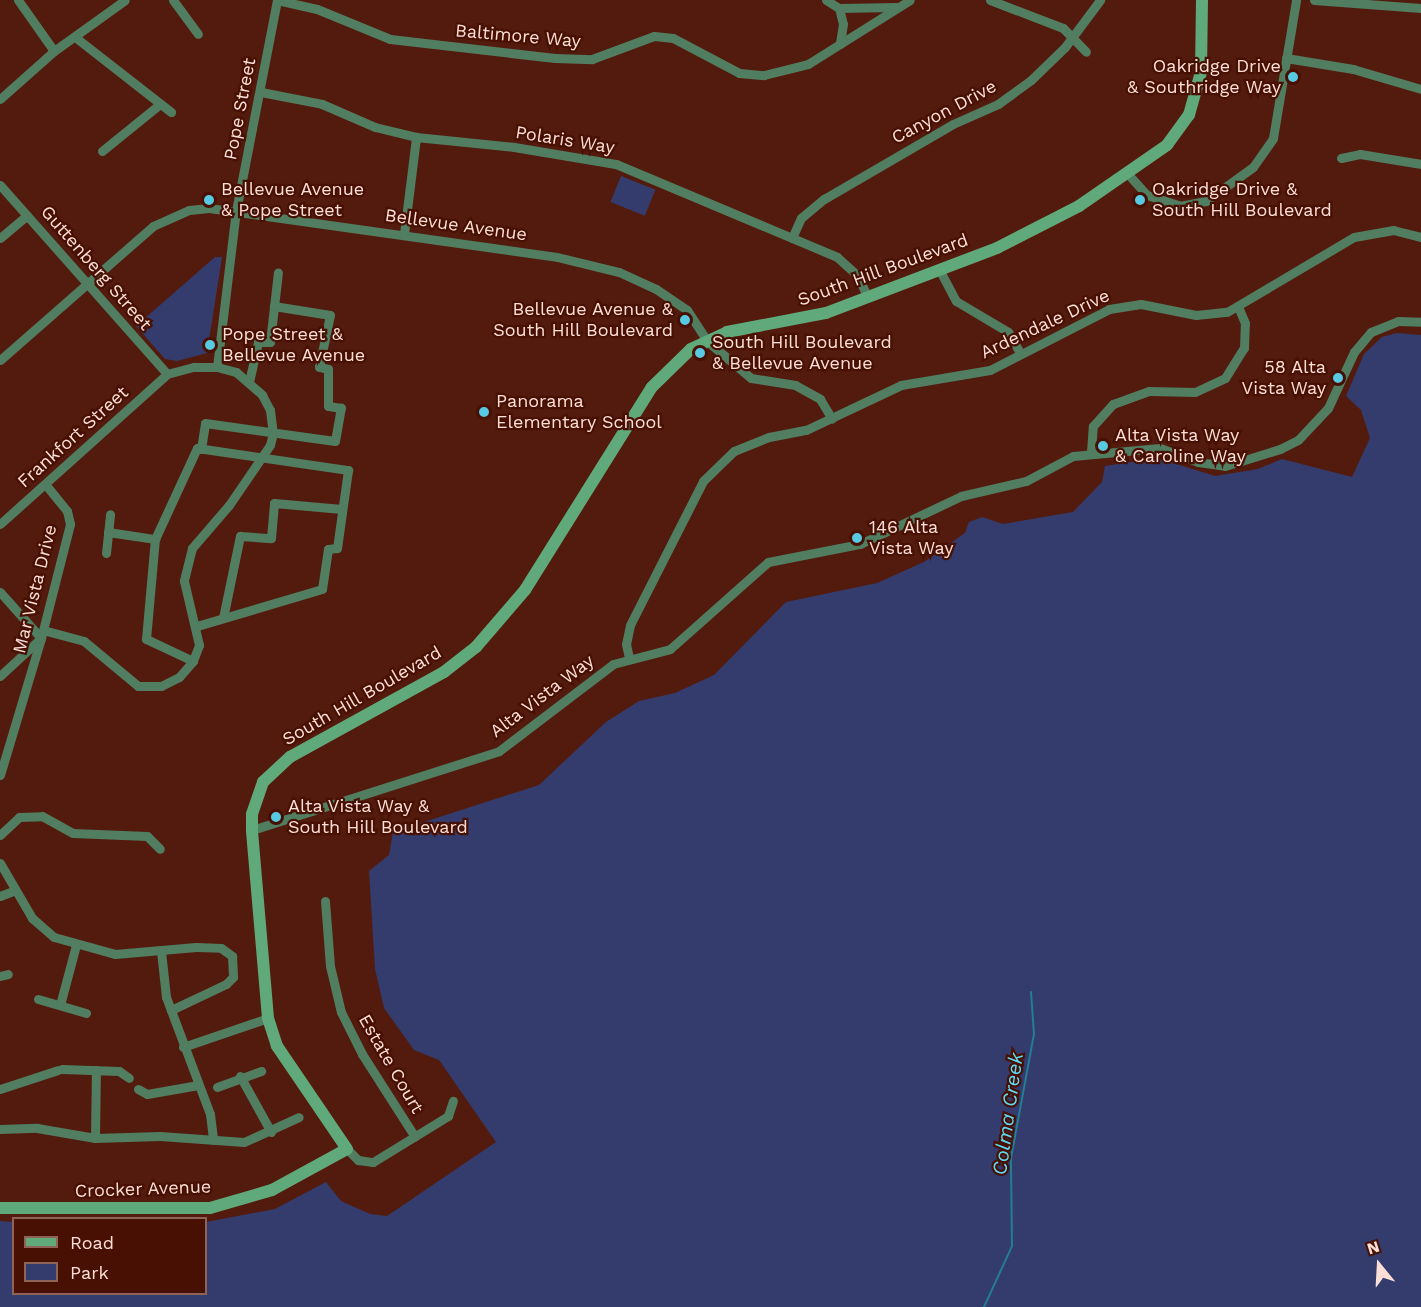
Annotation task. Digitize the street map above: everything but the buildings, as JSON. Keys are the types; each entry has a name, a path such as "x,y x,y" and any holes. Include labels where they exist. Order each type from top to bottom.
{"street":[{"path":"18,0 54,51"},
{"path":"0,99 54,51 125,0"},
{"path":"173,0 198,34"},
{"name":"Baltimore Way","path":"277,0 317,9 390,39 555,58 592,59 654,36 672,38 739,73 764,75 808,64 910,0"},
{"name":"Pope Street","path":"217,367 236,211 261,92 277,0"},
{"path":"826,0 839,8 899,6"},
{"path":"990,0 1074,36 1086,52"},
{"name":"Canyon Drive","path":"792,238 801,218 824,199 953,124 998,104 1031,80 1074,36 1100,0"},
{"name":"South Hill Boulevard","path":"347,1149 277,1046 268,1017 252,830 252,814 263,782 281,763 444,672 491,631 525,590 652,387 678,360 707,341 745,328 826,314 940,271 1053,222 1167,145 1189,115 1201,72 1202,0"},
{"path":"1127,173 1147,195 1168,204 1193,204 1219,194 1252,167 1273,138 1296,0"},
{"path":"1314,0 1421,8"},
{"path":"839,8 840,44"},
{"path":"75,37 171,112"},
{"path":"1286,58 1353,69 1421,89"},
{"name":"Polaris Way","path":"261,92 322,104 375,127 416,137 514,147 616,164 792,238 847,264 868,298"},
{"path":"102,151 160,104"},
{"path":"404,234 416,137"},
{"path":"1341,158 1360,154 1421,164"},
{"name":"Guttenberg Street","path":"2,191 27,215 167,374"},
{"name":"Bellevue Avenue","path":"0,360 153,226 172,216 209,208 557,257 619,272 656,289 687,310 707,341 751,378 795,385 820,399 832,419"},
{"path":"0,237 27,215"},
{"name":"Ardendale Drive","path":"629,658 626,644 630,625 709,472 744,446 832,419 902,385 979,374 1097,314 1124,306 1150,305 1206,316 1239,309 1354,237 1383,230 1421,237"},
{"path":"940,271 957,301 1008,332 1020,353"},
{"path":"249,382 258,342 270,342 278,272"},
{"path":"201,449 205,423 335,441 341,408 328,405 328,369 319,367 330,315 274,306"},
{"path":"1091,452 1093,426 1113,404 1149,391 1196,392 1225,378 1244,348 1245,323 1239,309"},
{"name":"Alta Vista Way","path":"252,830 499,751 599,674 629,658 670,649 768,562 853,546 961,496 1026,481 1073,456 1091,452 1160,448 1198,462 1224,465 1271,453 1298,440 1328,408 1354,352 1371,332 1398,321 1421,322"},
{"path":"0,592 42,634 84,641 138,686 161,686 179,677 193,661 199,645 197,626 184,581 192,548 261,460 273,433 270,410 249,382 217,367 167,374"},
{"name":"Frankfort Street","path":"0,524 167,374"},
{"path":"193,661 146,639 155,539 197,448 261,460 348,470 337,548 328,549 322,589 197,626"},
{"name":"Mar Vista Drive","path":"0,775 42,634 70,524 67,511 46,484"},
{"path":"223,618 240,536 271,538 274,503 342,509"},
{"path":"106,553 110,514"},
{"path":"108,532 155,539"},
{"path":"0,675 42,634"},
{"path":"0,835 19,818 42,816 73,833 147,836 160,849"},
{"path":"0,863 14,891 42,929 76,945 115,954 221,948 232,956 233,976 226,984 171,1010"},
{"path":"0,896 14,891"},
{"name":"Estate Court","path":"325,900 330,966 341,1012 362,1054 415,1137"},
{"path":"60,1005 76,945"},
{"path":"161,951 171,1010 210,1114 213,1140"},
{"path":"38,999 86,1013"},
{"path":"183,1047 268,1017"},
{"path":"0,1089 60,1070 119,1071 129,1078"},
{"path":"95,1138 96,1070"},
{"path":"218,1087 240,1076 261,1071"},
{"path":"240,1076 271,1132"},
{"path":"138,1089 147,1094 198,1085"},
{"path":"347,1149 358,1160 373,1162 448,1116 453,1101"},
{"path":"0,1129 44,1128 95,1138 160,1136 244,1142 271,1132 299,1117"},
{"name":"Crocker Avenue","path":"0,1208 210,1208 272,1190 347,1149"}],"green space":[{"path":"621,176 655,190 645,216 611,202"},
{"path":"215,257 222,257 207,353 177,361 165,359 136,326"},
{"path":"1397,333 1421,335 1421,1307 0,1307 0,1221 12,1222 12,1295 207,1295 207,1222 275,1209 326,1182 341,1201 370,1214 387,1216 496,1142 439,1060 414,1050 384,1008 375,969 369,871 389,855 393,832 539,785 606,722 639,701 675,693 714,675 786,602 877,583 924,562 965,533 969,522 982,517 1003,524 1073,512 1102,482 1105,466 1157,458 1215,476 1258,469 1282,459 1352,477 1370,438 1361,410 1346,396 1364,354 1382,337"}],"waterway":[{"name":"Colma Creek","path":"984,1307 1012,1246 1011,1158 1034,1034 1031,992"}],"place":[{"name":"Oakridge Drive & Southridge Way","path":"1293,77"},
{"name":"Bellevue Avenue & Pope Street","path":"209,200"},
{"name":"Oakridge Drive & South Hill Boulevard","path":"1140,200"},
{"name":"Bellevue Avenue & South Hill Boulevard","path":"685,320"},
{"name":"Pope Street & Bellevue Avenue","path":"210,345"},
{"name":"South Hill Boulevard & Bellevue Avenue","path":"700,353"},
{"name":"58 Alta Vista Way","path":"1338,378"},
{"name":"Panorama Elementary School","path":"484,412"},
{"name":"Alta Vista Way & Caroline Way","path":"1103,446"},
{"name":"146 Alta Vista Way","path":"857,538"},
{"name":"Alta Vista Way & South Hill Boulevard","path":"276,817"}]}
